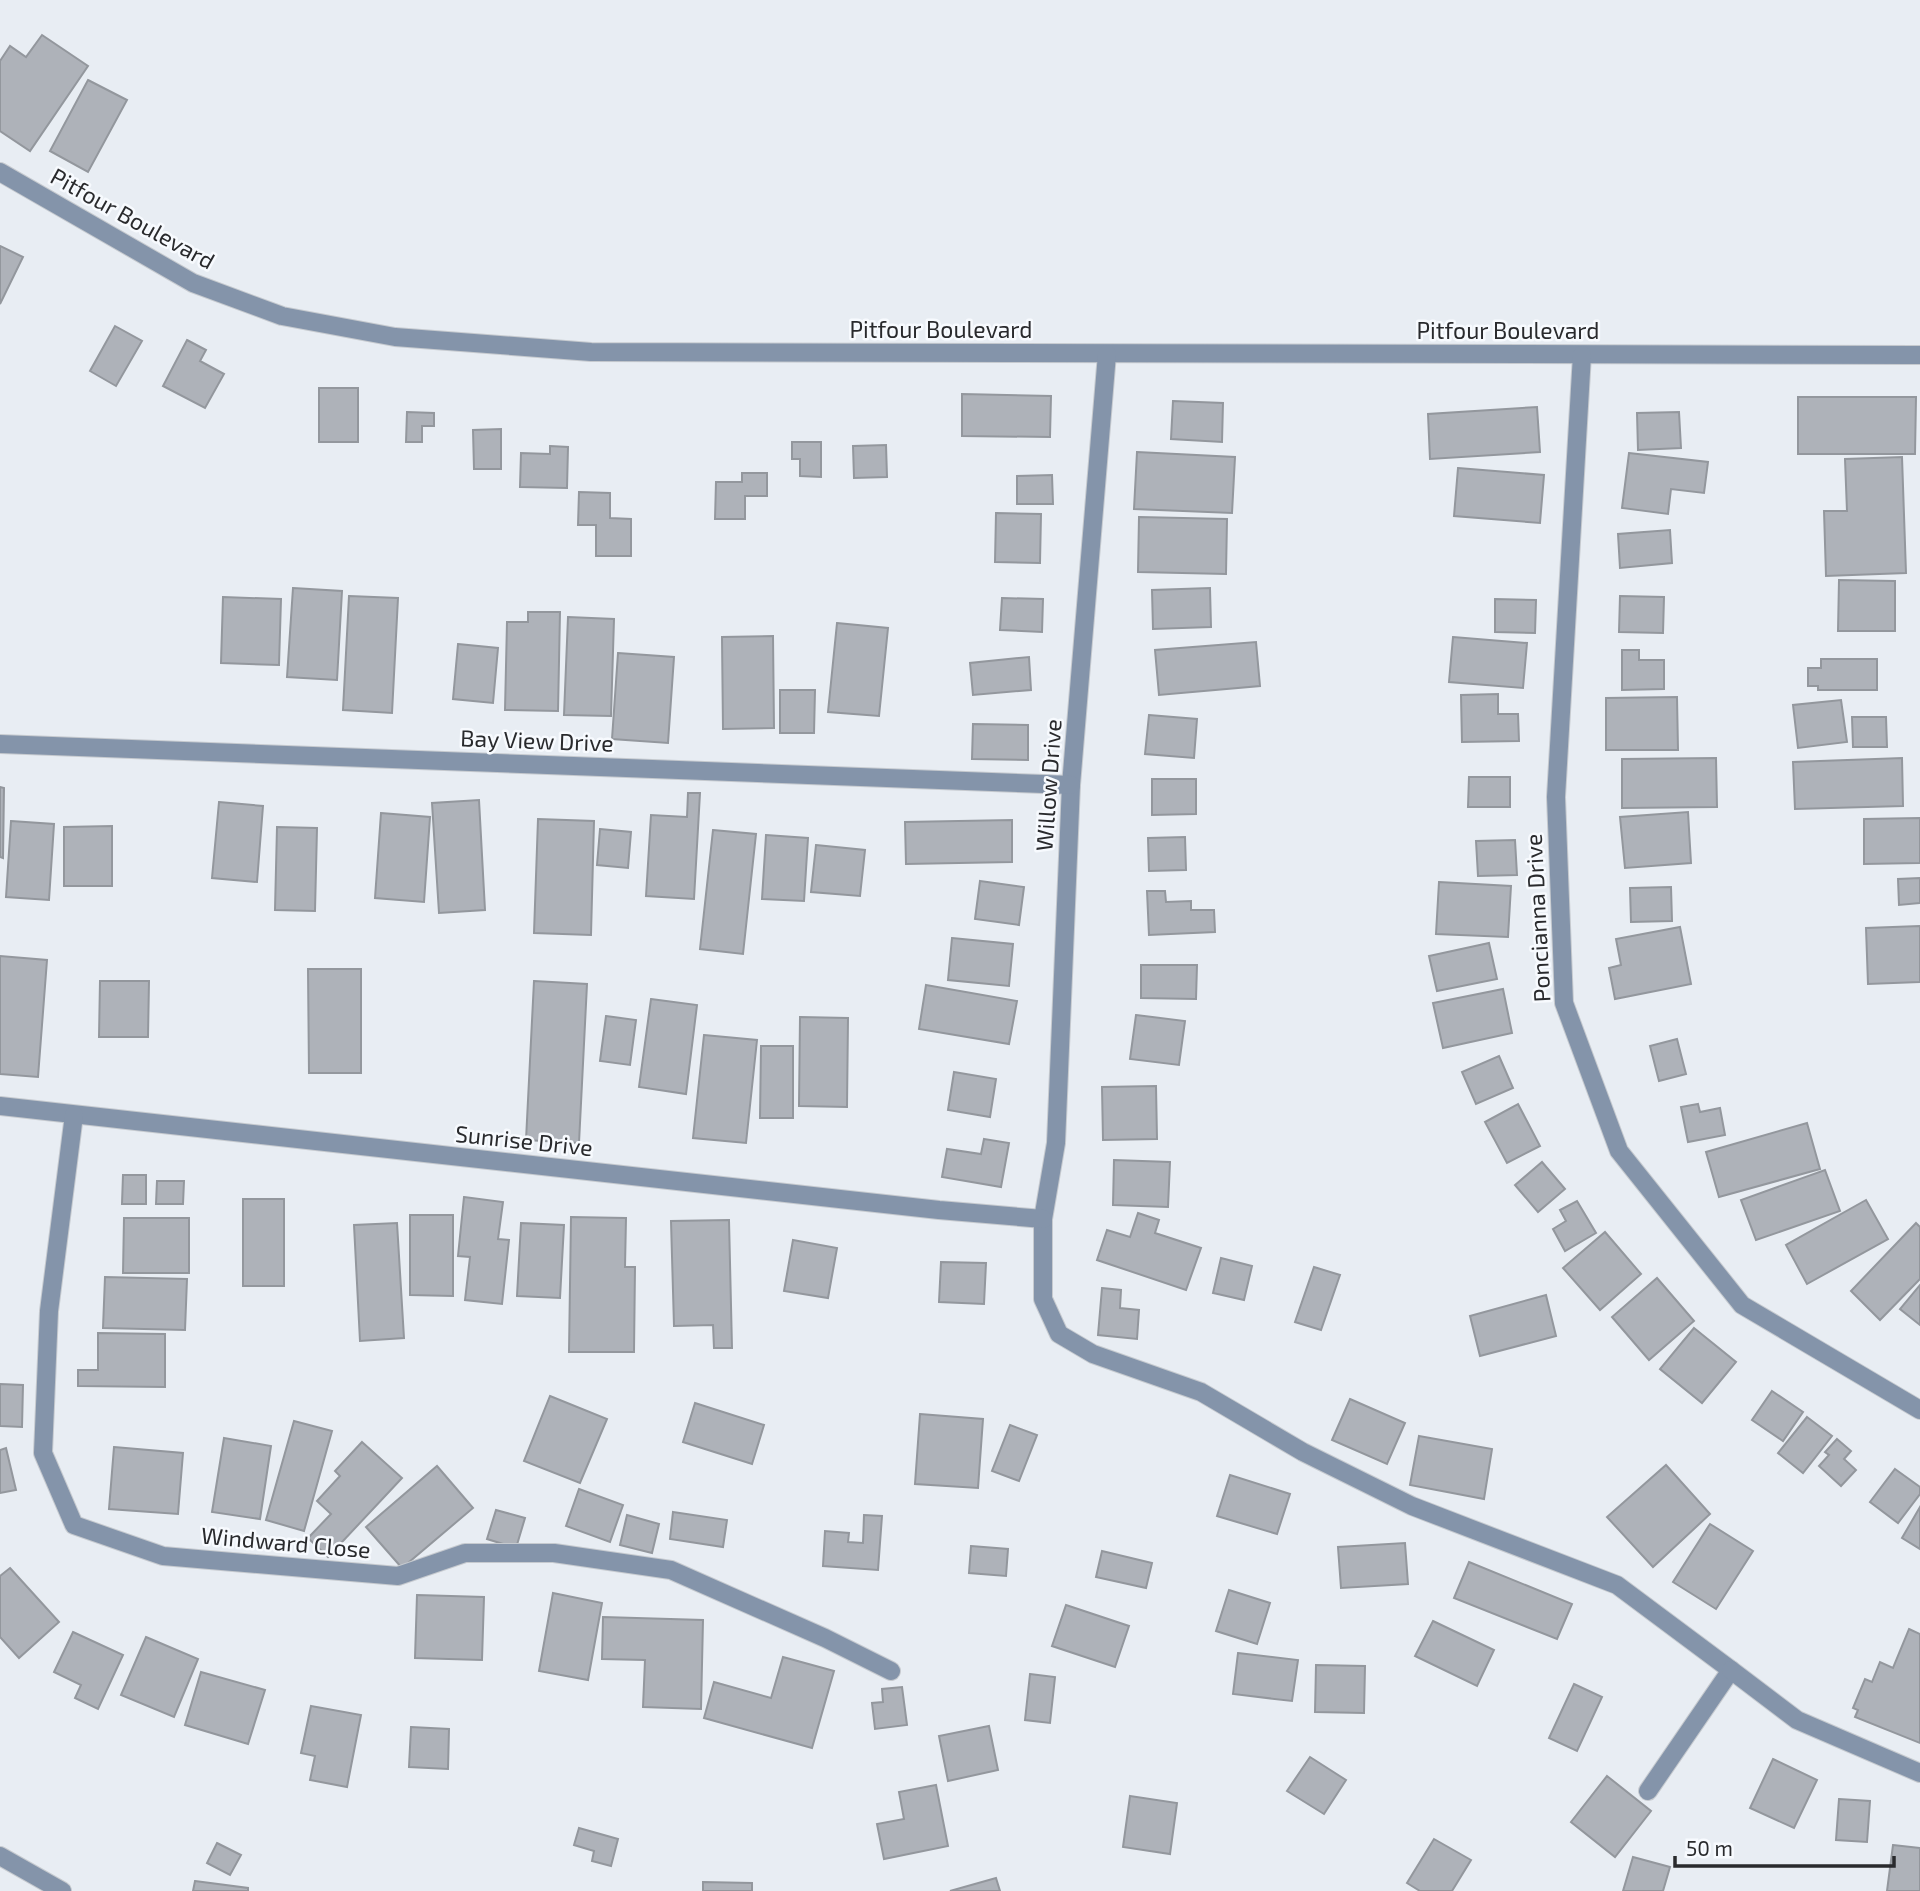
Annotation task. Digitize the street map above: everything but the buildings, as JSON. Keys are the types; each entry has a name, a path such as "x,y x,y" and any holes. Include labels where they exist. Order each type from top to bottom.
{"street":[{"name":"Pitfour Boulevard","path":"0,172 193,283 282,316 395,337 591,352 1920,355"},
{"name":"Willow Drive","path":"1108,354 1071,785 1056,1143 1044,1219 1042,1299 1059,1334 1093,1354 1201,1392 1303,1452 1412,1506 1617,1584 1797,1720 1920,1773"},
{"name":"Poncianna Drive","path":"1581,355 1556,797 1564,1003 1619,1151 1742,1305 1920,1410"},
{"name":"Bay View Drive","path":"0,744 1071,785"},
{"name":"Sunrise Drive","path":"0,1106 1044,1219"},
{"name":"Windward Close","path":"74,1115 49,1311 43,1453 74,1525 163,1556 398,1576 465,1553 554,1553 671,1570 825,1638 891,1671"},
{"path":"1648,1791 1731,1670"},
{"path":"0,1856 62,1891"}]}
